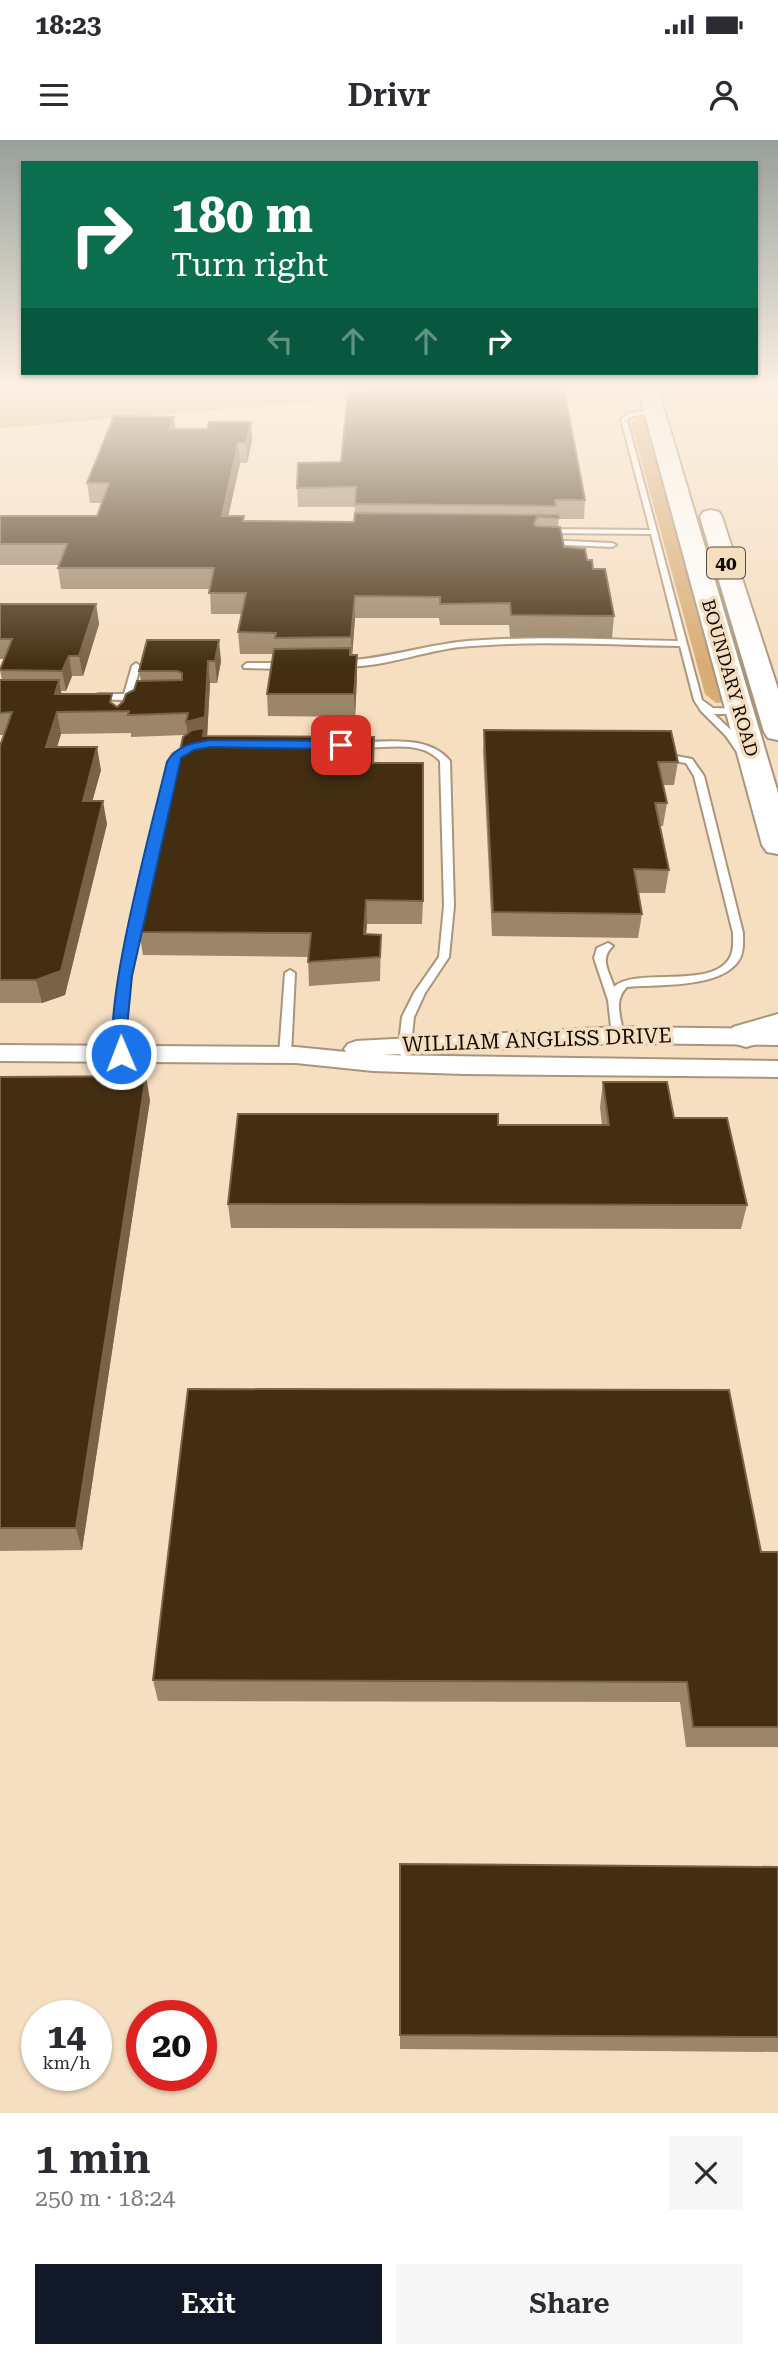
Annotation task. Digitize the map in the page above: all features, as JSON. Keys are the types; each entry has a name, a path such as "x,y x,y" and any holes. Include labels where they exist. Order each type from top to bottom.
{"main road":[{"name":"BOUNDARY ROAD","path":"683,481 740,711 778,845"},
{"name":"BOUNDARY ROAD","path":"704,496 774,720"},
{"path":"740,711 774,720"}],"street":[{"name":"WILLIAM ANGLISS DRIVE","path":"404,1055 618,1035 767,1033"},
{"path":"618,1035 624,1068"},
{"name":"WILLIAM ANGLISS DRIVE","path":"0,1053 404,1055 624,1068 778,1069"}],"lane":[{"path":"640,481 702,707 736,742 752,788 769,813"},
{"path":"541,531 601,528 654,532"},
{"path":"538,542 612,545"},
{"path":"338,664 385,660 456,645 494,642 683,644"},
{"path":"124,710 136,666"},
{"path":"247,666 297,666"},
{"path":"89,697 153,697"},
{"path":"702,707 720,713 740,711"},
{"path":"121,1054 120,1027 125,976 173,762 183,751 201,745"},
{"path":"346,745 426,747 442,754 445,761 449,906 444,957 419,993 408,1017 404,1055"},
{"path":"612,998 615,990 624,984 702,977 720,972 733,962 738,950 738,933 699,776 689,761 676,759"},
{"path":"608,946 601,950 599,958 612,998 618,1035"},
{"path":"290,973 291,1055"}],"shaded area":[{"path":"647,481 664,481 727,702 716,703 705,694"}],"building":[{"path":"230,481 222,516 244,516 243,521 354,522 355,513 558,515 559,518 537,517 534,524 560,527 564,547 585,549 587,560 592,560 593,569 605,569 614,616 511,615 510,603 440,604 440,597 355,596 351,637 275,638 276,633 238,632 246,593 209,593 214,568 58,568 67,544 0,544 0,516 97,516 109,483 87,483"},
{"path":"297,481 581,481 585,500 555,500 556,506 355,504 356,487 297,488"},
{"path":"0,604 96,604 79,656 69,656 62,671 0,670 12,639 0,639"},
{"path":"147,640 219,640 215,661 208,661 205,717 186,722 188,713 128,715 129,711 57,712 46,747 97,747 83,801 103,801 61,971 36,980 0,980 0,746 12,712 0,713 0,680 59,680 55,694 112,694 110,702 117,707 126,694 134,690 137,681 182,680 182,673 177,671 139,671"},
{"path":"350,648 350,655 357,655 354,694 267,694 274,649"},
{"path":"204,728 203,736 374,737 373,763 423,763 423,901 366,900 364,934 381,935 380,957 308,962 311,933 139,932 183,737 192,730"},
{"path":"484,730 671,731 678,762 658,762 667,803 655,803 669,870 634,869 642,914 493,912"},
{"path":"146,1076 76,1528 0,1528 0,1077"},
{"path":"603,1082 667,1082 674,1118 727,1118 747,1205 228,1204 238,1114 498,1114 498,1125 609,1125"},
{"path":"188,1389 729,1390 761,1552 778,1552 778,1727 693,1727 687,1682 153,1680"},
{"path":"400,1864 778,1867 778,2037 400,2035"}],"route":[{"path":"121,1054 120,1027 125,976 176,756 191,747 211,744 341,745"}]}
